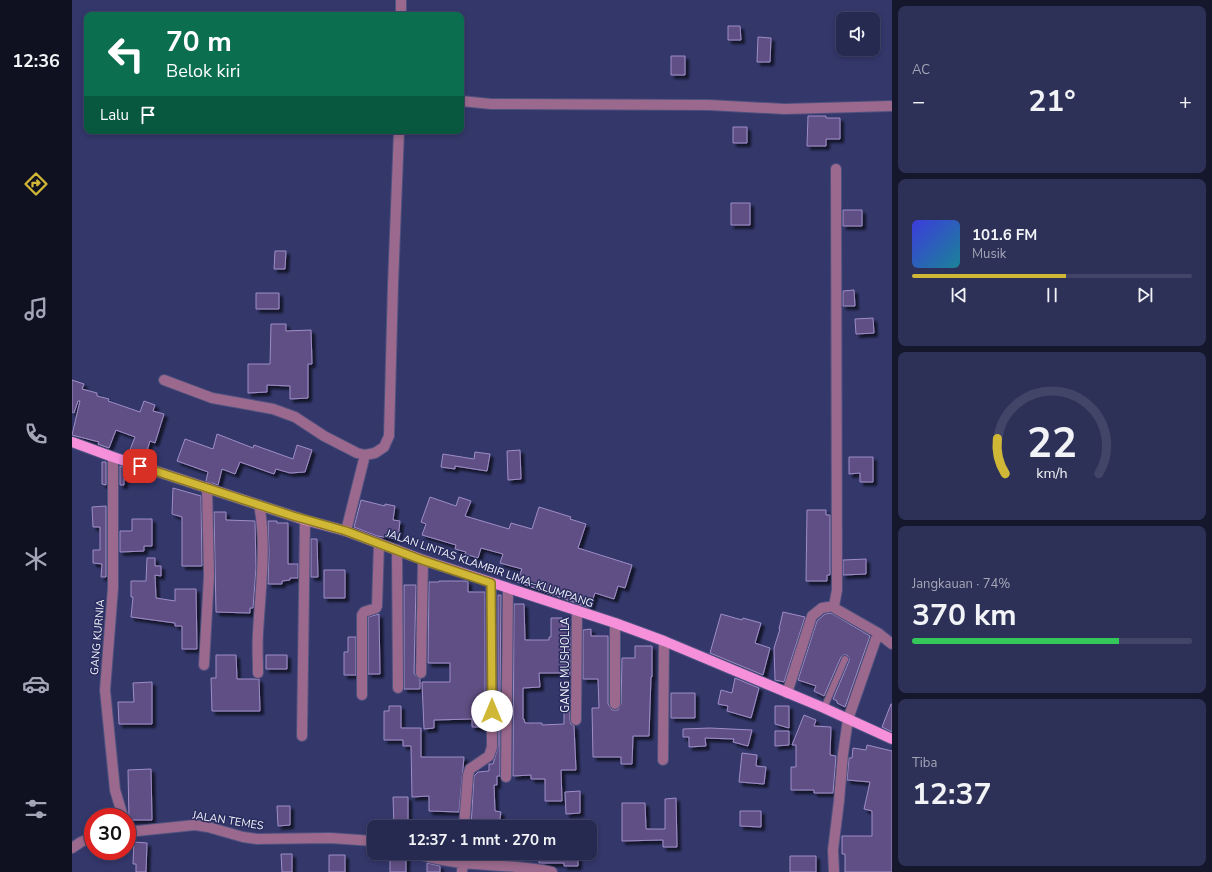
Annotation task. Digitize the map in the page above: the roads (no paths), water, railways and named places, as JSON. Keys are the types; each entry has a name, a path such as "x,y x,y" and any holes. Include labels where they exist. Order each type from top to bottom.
{"main road":[{"name":"JALAN LINTAS KLAMBIR LIMA–KLUMPANG","path":"72,442 258,505 346,531 422,560 615,623 664,641 848,718 892,739"}],"street":[{"path":"401,0 401,12"},
{"path":"464,101 491,104 709,105 784,109 892,106"},
{"path":"164,380 212,398 273,409 295,417 324,436 357,453 374,453 384,447 389,436 399,134"},
{"path":"834,606 837,590 836,169"},
{"path":"346,531 365,454"},
{"name":"GANG KURNIA","path":"113,457 113,588 105,690 116,790 121,808"},
{"path":"204,665 209,576 207,488"},
{"path":"258,505 262,519 261,605 258,634 258,673"},
{"path":"302,736 305,520"},
{"path":"362,695 361,620 364,612 377,606 379,543"},
{"path":"397,550 398,688"},
{"path":"420,673 422,560"},
{"path":"465,820 468,775 470,769 489,756 492,747 491,583"},
{"path":"506,777 508,589"},
{"path":"834,606 843,614 878,633 892,644"},
{"path":"787,693 812,616 822,608 834,606"},
{"name":"GANG MUSHOLLA","path":"576,720 577,610"},
{"path":"615,623 615,704"},
{"path":"834,872 832,850 839,801 842,754 848,718 878,633"},
{"path":"663,760 664,641"},
{"name":"JALAN TEMES","path":"136,831 195,825 257,839 330,838 367,841"},
{"path":"72,848 84,840"},
{"path":"437,860 462,868 534,868 552,872"}],"lane":[{"path":"824,708 846,659"}]}
